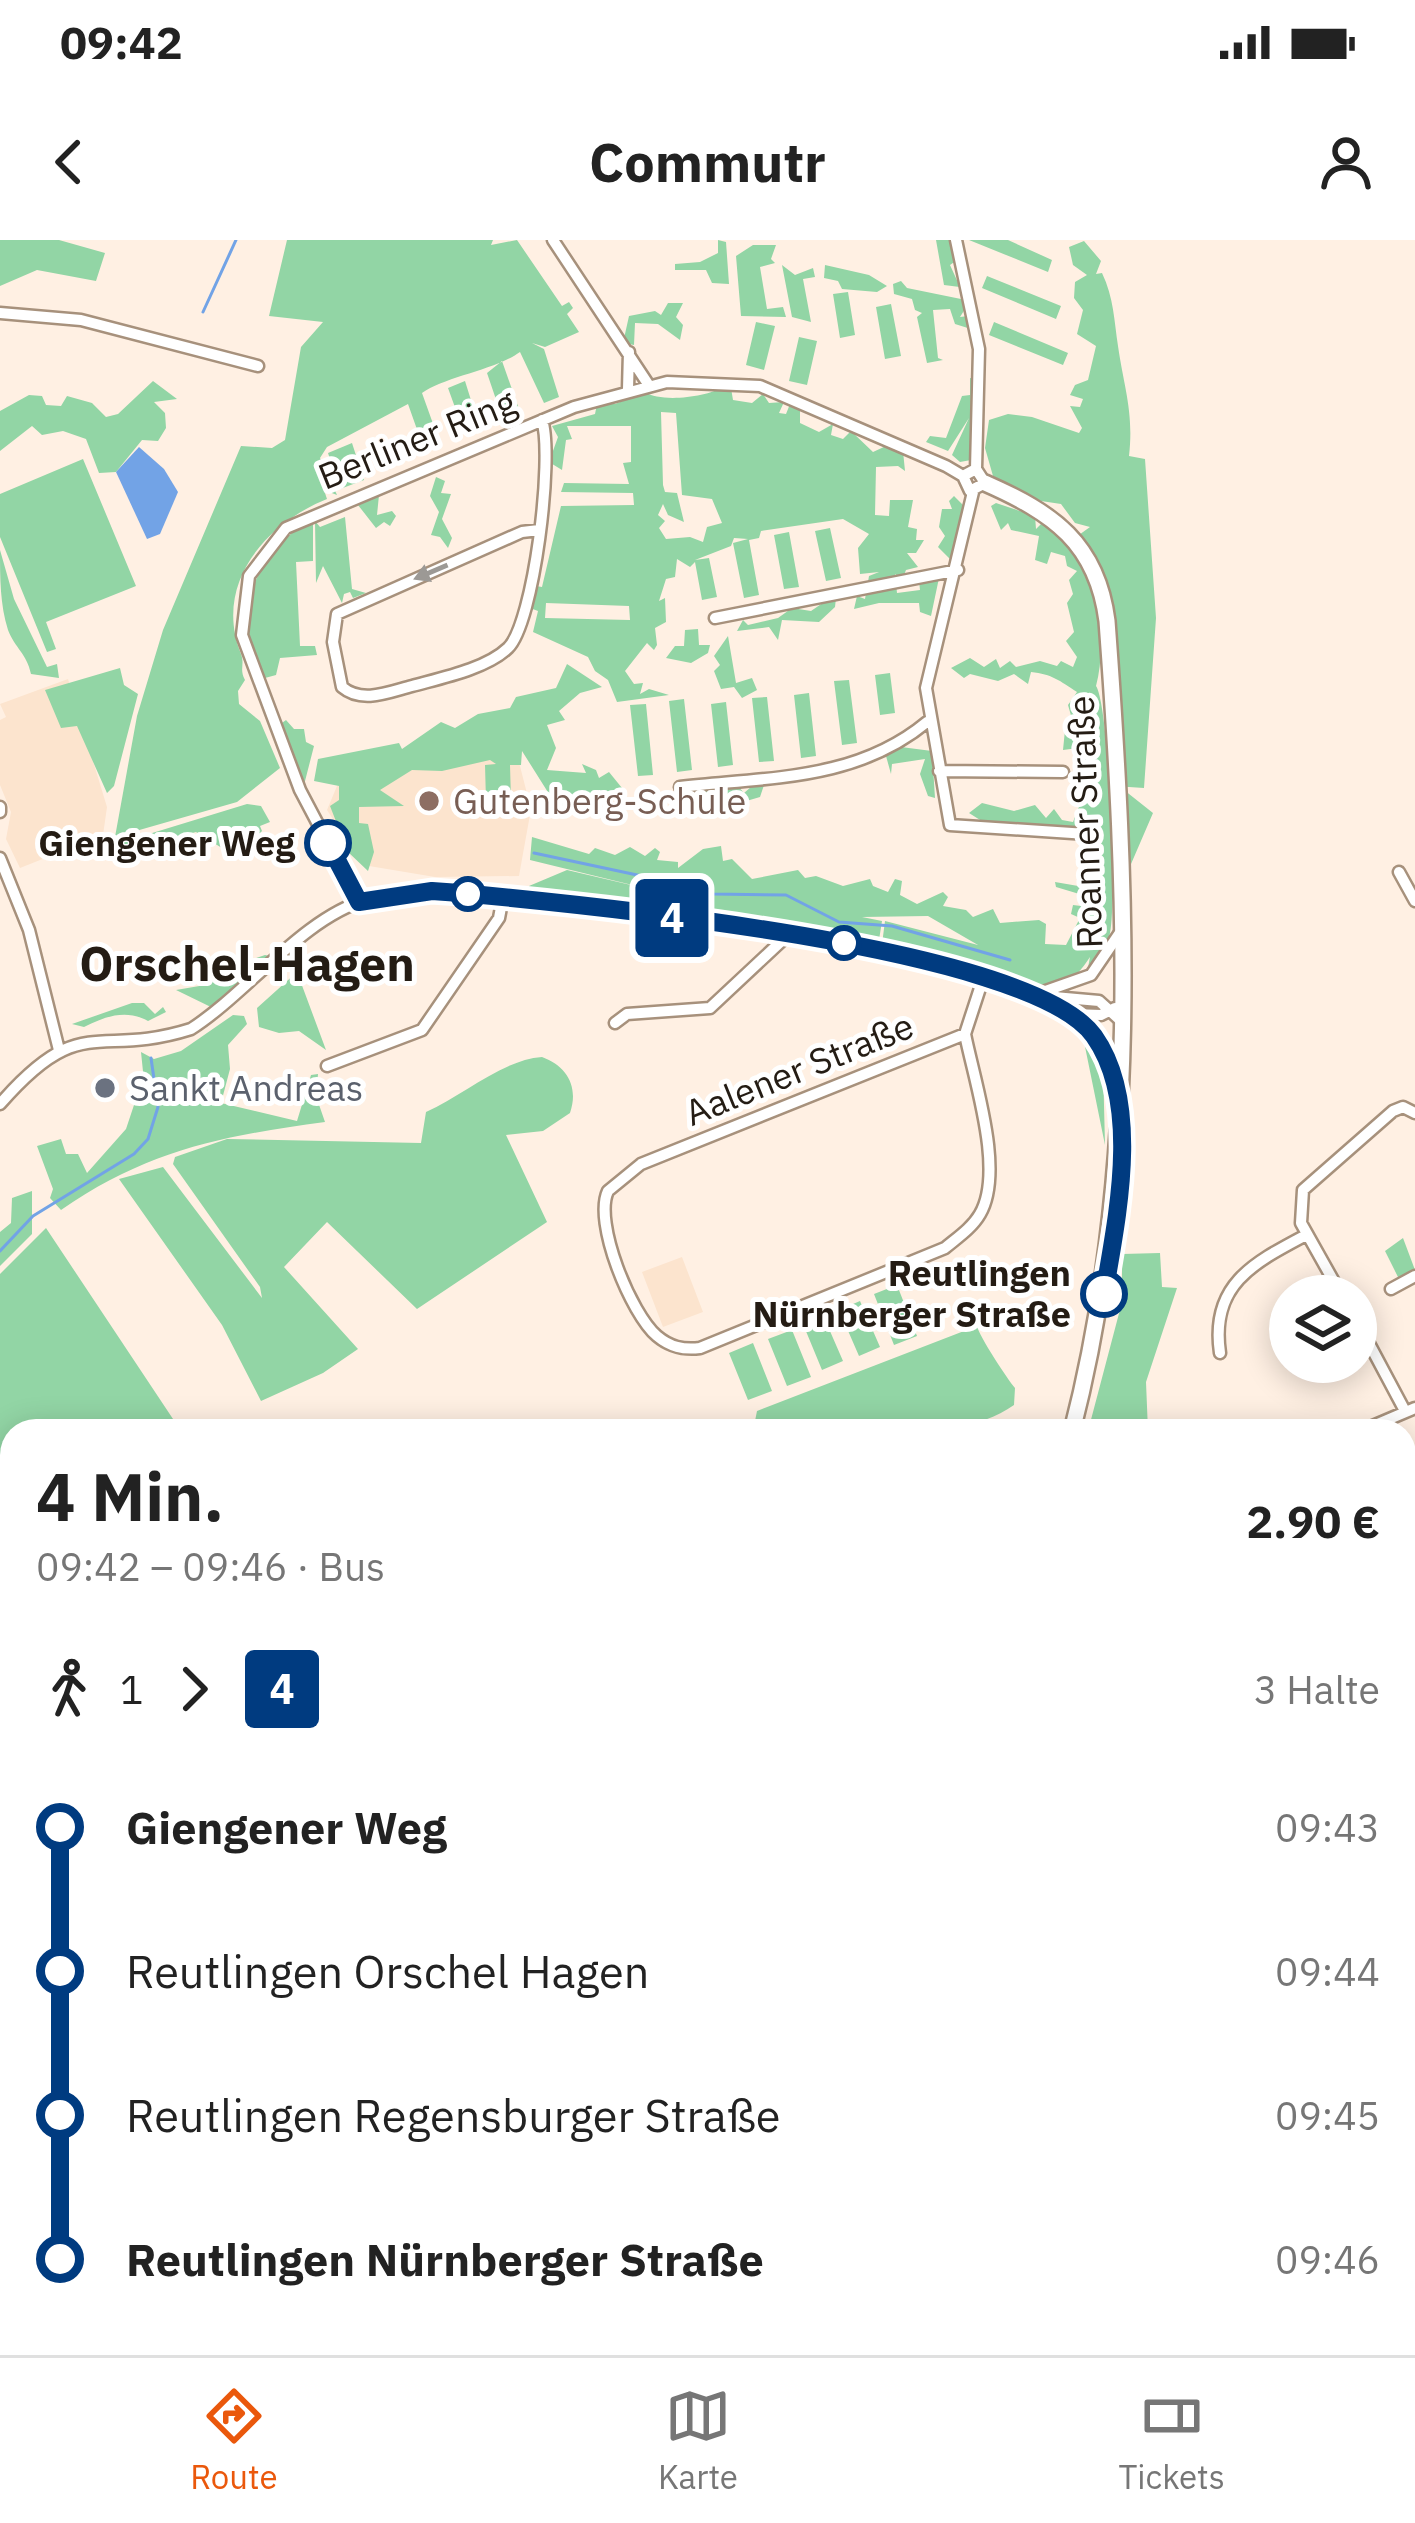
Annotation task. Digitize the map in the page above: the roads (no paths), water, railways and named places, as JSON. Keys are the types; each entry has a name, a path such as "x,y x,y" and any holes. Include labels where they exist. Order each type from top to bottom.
{"street":[{"path":"553,240 648,384"},
{"path":"956,240 980,364 978,481 929,666 928,722 938,771 950,825 1087,834"},
{"path":"0,313 81,320 258,366"},
{"path":"628,389 629,352"},
{"name":"Berliner Ring","path":"359,902 300,790 249,662 240,622 249,576 268,546 293,523 542,420 648,384 760,386 963,476"},
{"path":"539,530 522,532 337,614 332,632 337,678 346,692 362,697 419,684 495,657 517,636 539,530 547,449 542,420"},
{"path":"963,476 978,481 964,486 963,476"},
{"name":"Roanner Straße","path":"978,481 1058,521 1084,548 1100,582 1108,632 1120,1099 1111,1248 1075,1419"},
{"path":"715,618 958,570"},
{"path":"680,787 845,768 887,752 928,722"},
{"path":"938,771 1063,772"},
{"path":"0,858 29,930 59,1050"},
{"path":"1399,872 1415,901"},
{"path":"0,1104 59,1050 101,1038 165,1037 191,1029 335,914 359,902 432,891 789,934 909,956 1034,995 1072,1013 1094,1035 1120,1099"},
{"path":"327,1066 422,1030 499,918 503,897"},
{"path":"615,1023 627,1014 710,1008 789,934"},
{"path":"1034,995 1084,981 1119,934"},
{"name":"Aalener Straße","path":"964,1034 641,1164 608,1191 603,1230 647,1327 670,1345 687,1349 945,1248 980,1214 988,1186 988,1144 964,1034 983,979"},
{"path":"1034,995 1099,1001 1117,1010"},
{"path":"1072,1013 1101,1015 1117,1010"},
{"path":"1330,1275 1300,1216 1303,1190 1394,1111 1414,1111"},
{"path":"1220,1353 1219,1316 1237,1276 1306,1234"},
{"path":"1391,1289 1415,1276"},
{"path":"1377,1354 1410,1410"}],"water":[{"path":"139,447 164,469 178,492 160,534 147,539 116,472"}],"waterway":[{"path":"203,312 236,240"},
{"path":"534,853 684,885"},
{"path":"687,886 713,894 786,895 839,922 892,926 1010,960"},
{"path":"0,1251 33,1216 134,1154 148,1139 158,1107 151,1058"}],"place":[{"name":"Gutenberg-Schule","path":"429,801"},
{"name":"Giengener Weg","path":"328,843"},
{"name":"Sankt Andreas","path":"105,1088"},
{"name":"Reutlingen Nürnberger Straße","path":"1104,1294"}],"district":[{"name":"Orschel-Hagen","path":"247,964"}]}
